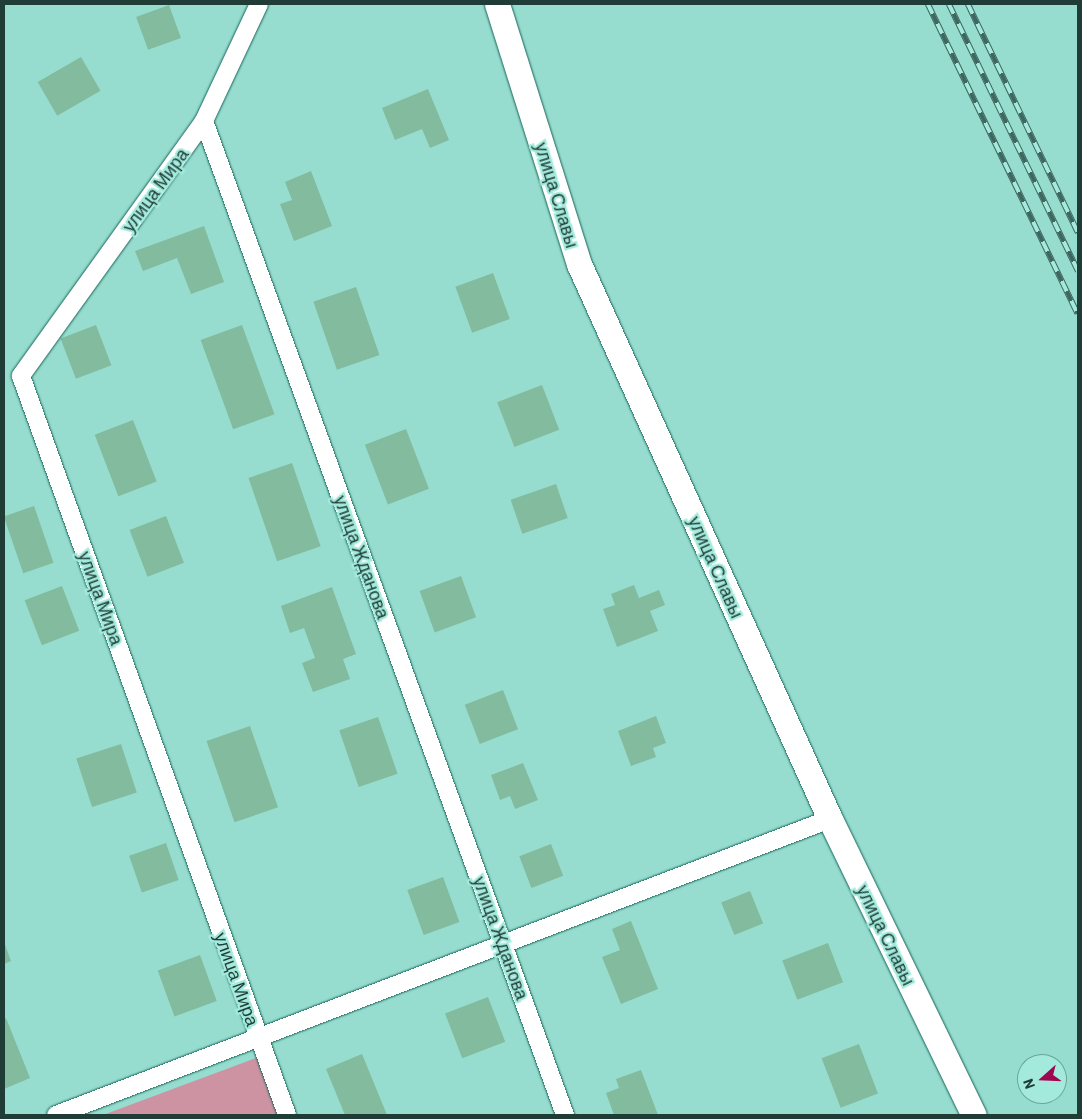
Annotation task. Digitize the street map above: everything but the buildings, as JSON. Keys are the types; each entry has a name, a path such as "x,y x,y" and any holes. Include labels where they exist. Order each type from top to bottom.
{"main road":[{"name":"улица Славы","path":"497,4 579,264 830,819 974,1115"}],"street":[{"path":"204,121 259,4"},
{"name":"улица Жданова","path":"204,121 565,1115"},
{"name":"улица Мира","path":"204,121 21,376 287,1115"},
{"path":"56,1115 830,819"}],"shaded area":[{"path":"264,1055 287,1115 103,1115"}],"railway":[{"path":"928,4 1078,314"},
{"path":"949,4 1078,271"},
{"path":"968,4 1078,233"}]}
